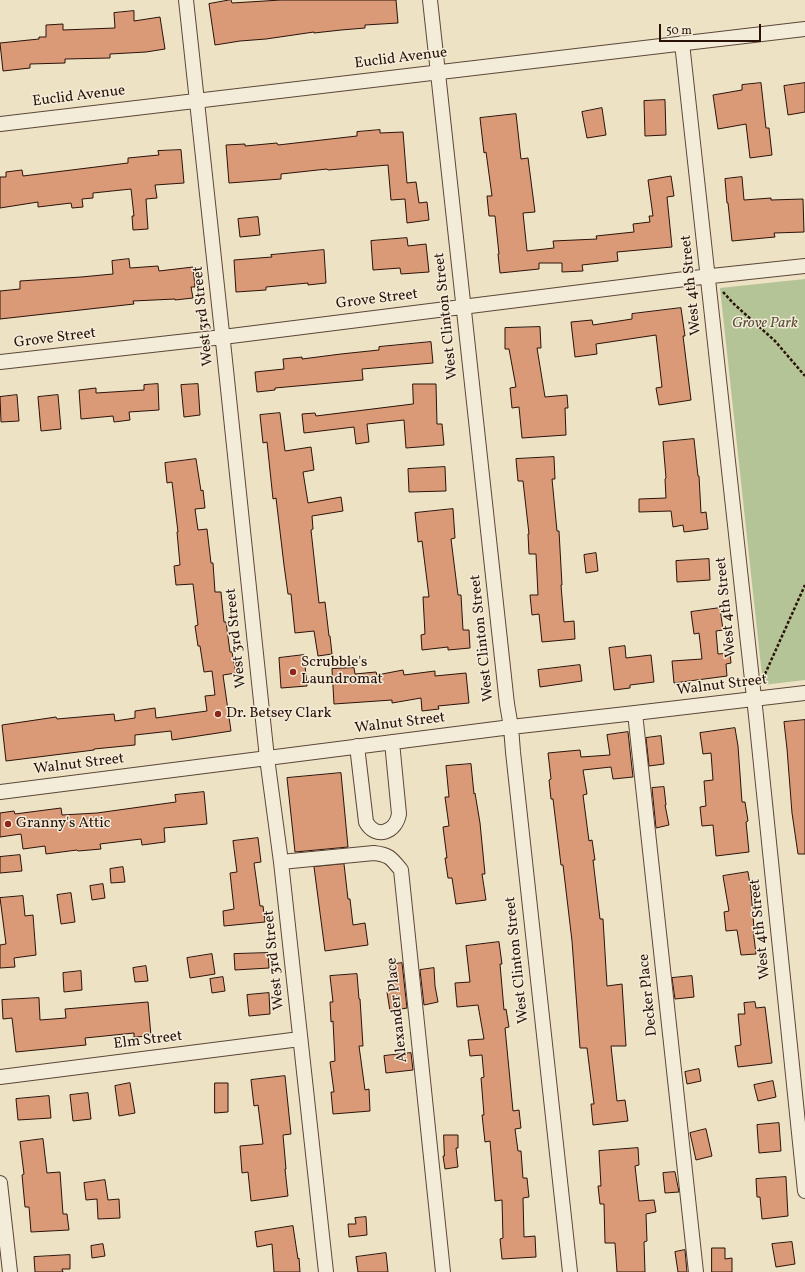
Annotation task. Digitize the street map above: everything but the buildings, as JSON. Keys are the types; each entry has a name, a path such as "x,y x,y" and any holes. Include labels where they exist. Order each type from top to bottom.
{"street":[{"name":"West 3rd Street","path":"186,0 267,758 281,862 326,1272"},
{"name":"West Clinton Street","path":"430,0 570,1272"},
{"name":"Euclid Avenue","path":"0,124 805,29"},
{"name":"West 4th Street","path":"682,43 754,698 805,1191"},
{"name":"Grove Street","path":"0,362 223,337 805,266"},
{"name":"Walnut Street","path":"0,792 511,727 805,693"},
{"name":"Decker Place","path":"635,713 696,1272"},
{"path":"357,746 366,822 369,828 380,832 390,830 395,826 399,814 392,742"},
{"name":"Alexander Place","path":"281,862 374,853 385,854 392,859 401,870 443,1272"},
{"name":"Elm Street","path":"0,1077 300,1039"},
{"path":"0,1184 10,1272"}],"path":[{"path":"720,288 734,304 775,342 805,376"},
{"path":"764,678 805,585"}],"green space":[{"name":"Grove Park","path":"805,279 805,680 763,685 720,288"}],"place":[{"name":"Scrubble's Laundromat","path":"293,672"},
{"name":"Dr. Betsey Clark","path":"218,714"},
{"name":"Granny's Attic","path":"8,824"}]}
